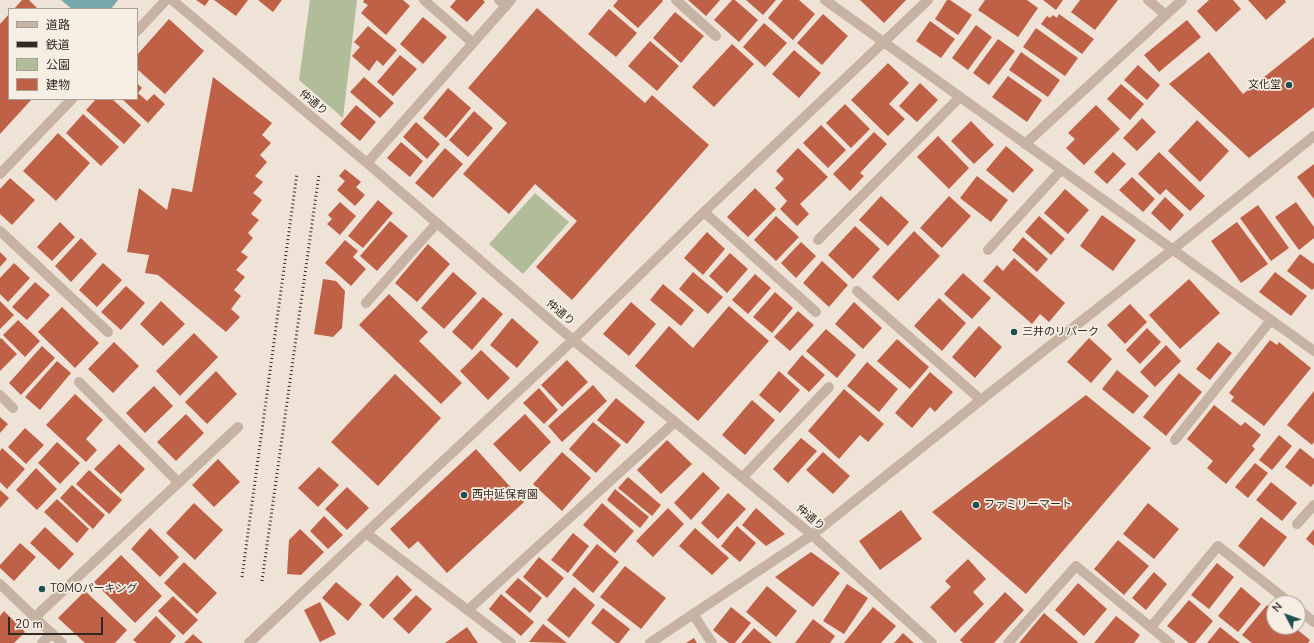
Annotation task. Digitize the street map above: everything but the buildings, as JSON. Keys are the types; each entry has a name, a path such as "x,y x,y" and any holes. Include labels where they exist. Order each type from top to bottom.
{"street":[{"path":"138,30 166,0"},
{"name":"仲通り","path":"172,0 367,163 573,340 743,477 812,536 932,643"},
{"path":"424,0 473,43"},
{"path":"676,0 716,36"},
{"path":"826,0 1314,352"},
{"path":"249,643 573,340 704,212 928,0"},
{"path":"1148,0 1166,15"},
{"path":"1025,144 1182,0"},
{"path":"367,163 473,43 505,2"},
{"path":"818,240 960,97"},
{"path":"0,174 71,100"},
{"path":"650,643 812,536 980,400 1172,250 1314,136"},
{"path":"988,250 1061,170"},
{"path":"704,212 816,312"},
{"path":"366,303 437,223"},
{"path":"0,231 108,332"},
{"path":"856,291 980,400"},
{"path":"1175,440 1271,320"},
{"path":"79,382 178,483"},
{"path":"743,477 829,387"},
{"path":"0,395 13,408"},
{"path":"468,610 675,422"},
{"path":"35,617 238,427"},
{"path":"1297,524 1314,505"},
{"path":"366,533 511,643"},
{"path":"1151,627 1218,546 1280,595"},
{"path":"1008,643 1076,566 1170,643"},
{"path":"0,584 62,643"},
{"path":"693,614 712,643"},
{"path":"1306,616 1314,622"},
{"path":"42,643 52,633"}],"green space":[{"path":"310,0 357,0 343,118 299,80"},
{"path":"535,193 569,222 523,274 489,244"}],"water":[{"path":"61,0 118,0 112,8 71,8"}],"railway":[{"path":"242,577 297,173"},
{"path":"262,581 319,174"}],"place":[{"name":"文化堂","path":"1289,85"},
{"name":"三井のリパーク","path":"1014,332"},
{"name":"西中延保育園","path":"464,495"},
{"name":"ファミリーマート","path":"976,505"},
{"name":"TOMOパーキング","path":"42,589"}]}
